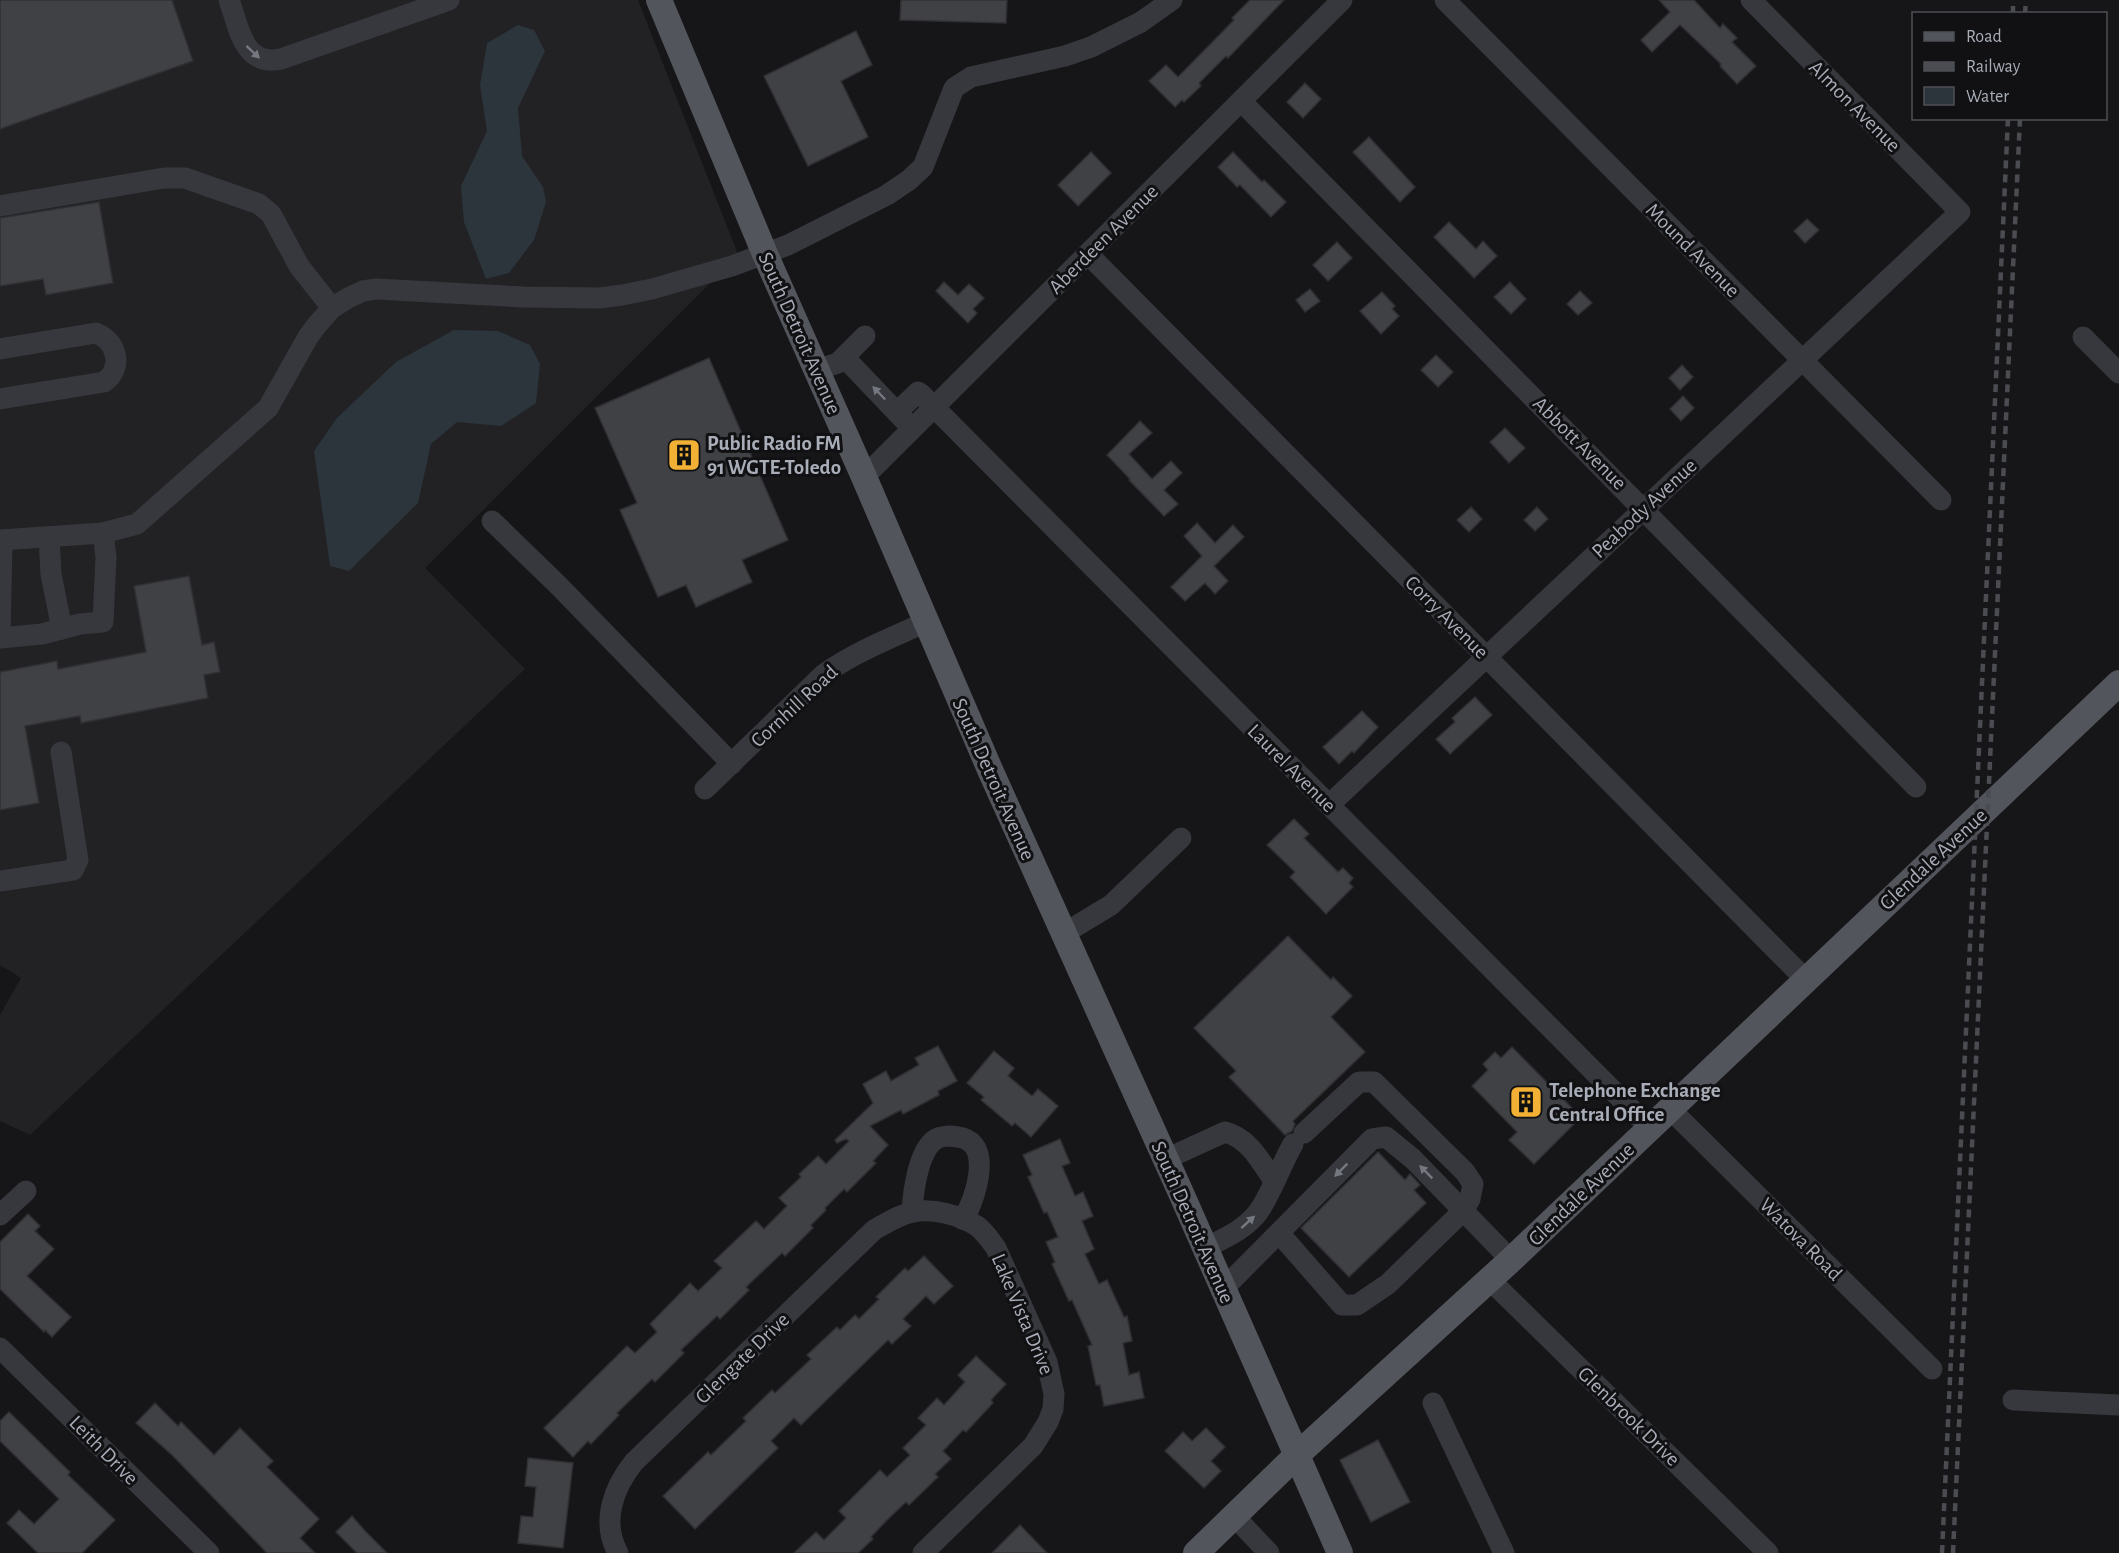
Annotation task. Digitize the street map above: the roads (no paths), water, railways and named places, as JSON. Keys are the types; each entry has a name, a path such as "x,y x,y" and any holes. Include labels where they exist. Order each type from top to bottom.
{"main road":[{"name":"South Detroit Avenue","path":"659,0 765,254 926,622 1340,1553"},
{"name":"Glendale Avenue","path":"1199,1552 1297,1455 1490,1280 2119,682"}],"street":[{"path":"229,0 248,49 256,57 268,60 281,59 449,0"},
{"path":"103,533 106,556 103,622 80,624 42,634 0,638 1,540 103,533 137,524 268,408 312,331 332,308 348,297 376,289 523,297 600,298 622,296 732,266 788,245 887,195 909,180 923,167 954,88 971,76 1065,56 1091,47 1141,22 1172,0"},
{"name":"Aberdeen Avenue","path":"864,477 1342,0"},
{"name":"Mound Avenue","path":"1445,0 1941,500"},
{"name":"Almon Avenue","path":"1751,0 1960,212"},
{"name":"Abbott Avenue","path":"1241,101 1916,787"},
{"path":"0,206 164,178 185,178 259,204 271,214 299,266 332,308"},
{"name":"Peabody Avenue","path":"1329,804 1960,212"},
{"name":"Corry Avenue","path":"1088,254 1806,980"},
{"path":"0,349 96,333 106,337 112,345 116,366 113,375 104,382 0,399"},
{"path":"816,370 838,363 865,336"},
{"path":"2083,337 2119,373"},
{"path":"844,357 913,429"},
{"name":"Laurel Avenue","path":"897,412 918,392 935,408 1650,1128"},
{"path":"492,521 558,585 732,764"},
{"path":"49,537 51,574 62,628"},
{"name":"Cornhill Road","path":"705,789 824,674 842,661 926,622"},
{"path":"0,881 73,870 78,860 61,752"},
{"path":"1063,934 1111,905 1181,838"},
{"path":"1205,1248 1237,1232 1252,1218 1266,1200 1274,1181 1299,1138 1359,1082 1374,1082 1435,1140 1471,1179 1472,1191 1464,1210 1388,1284 1357,1305 1342,1305 1279,1233"},
{"name":"Watova Road","path":"1670,1109 1932,1369"},
{"path":"1166,1159 1225,1132 1234,1134 1246,1143 1274,1181"},
{"path":"903,1215 926,1150 936,1139 948,1136 962,1137 974,1146 978,1155 980,1171 971,1205 962,1219"},
{"path":"1223,1289 1372,1138 1386,1137 1413,1159 1511,1260"},
{"path":"0,1215 26,1191"},
{"name":"Lake Vista Drive","path":"903,1215 928,1211 962,1219 987,1235 1003,1262 1047,1362 1054,1394 1053,1409 1048,1422 1033,1446 923,1553"},
{"name":"Glengate Drive","path":"618,1553 611,1534 610,1513 622,1478 634,1462 874,1230 903,1215"},
{"name":"Glenbrook Drive","path":"1490,1280 1768,1553"},
{"name":"Leith Drive","path":"0,1348 209,1553"},
{"path":"2013,1400 2119,1405"},
{"path":"1433,1402 1504,1553"},
{"path":"1234,1516 1269,1553"}],"water":[{"path":"518,25 534,30 545,51 518,108 522,156 543,187 546,202 534,240 509,273 486,279 464,222 461,186 487,131 480,85 487,43"},
{"path":"454,330 498,331 530,345 540,364 536,403 501,426 457,422 431,444 418,503 349,571 330,566 314,451 337,418 396,362"}],"railway":[{"path":"2013,0 2013,12"},
{"path":"2025,12 2026,0"},
{"path":"1942,1553 2008,120"},
{"path":"1953,1553 2020,120"}],"place":[{"name":"Public Radio FM 91 WGTE-Toledo","path":"684,455"},
{"name":"Telephone Exchange Central Office","path":"1526,1102"}]}
